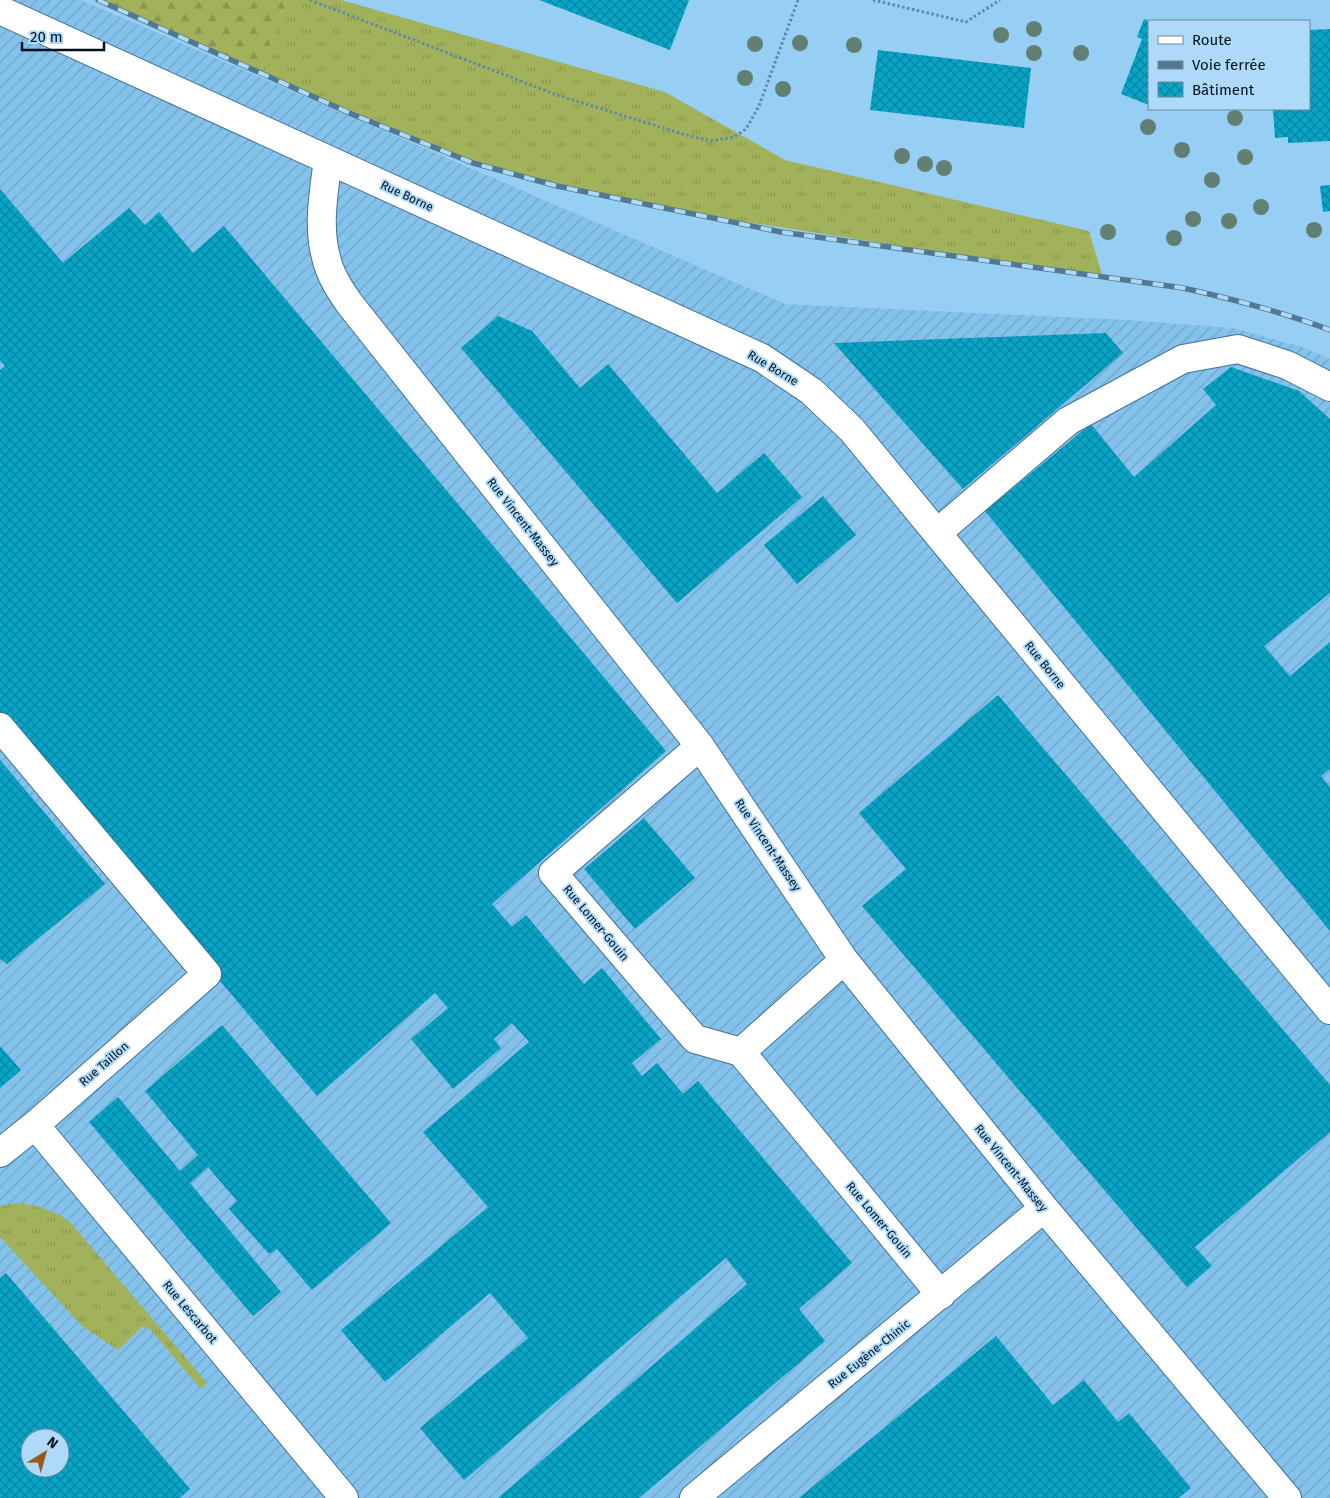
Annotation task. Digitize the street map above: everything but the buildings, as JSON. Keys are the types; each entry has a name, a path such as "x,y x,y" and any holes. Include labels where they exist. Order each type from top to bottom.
{"street":[{"name":"Rue Borne","path":"0,10 762,358 811,391 852,430 1330,1010"},
{"name":"Rue Vincent-Massey","path":"328,160 322,205 321,236 330,271 349,303 700,746 844,960 1044,1208 1287,1498"},
{"path":"937,533 1068,421 1184,359 1238,349 1287,365 1330,386"},
{"name":"Rue Taillon","path":"0,727 206,974 35,1125 0,1153"},
{"name":"Rue Lomer-Gouin","path":"700,746 553,873 695,1039 741,1052 941,1295"},
{"path":"741,1052 844,960"},
{"name":"Rue Lescarbot","path":"35,1125 344,1498"},
{"name":"Rue Eugène-Chinic","path":"694,1498 1044,1208"}],"path":[{"path":"310,0 556,95 711,141 734,137 746,129 759,106 798,0"},
{"path":"873,0 966,22 1000,0"}],"shaded area":[{"path":"0,0 81,0 785,304 1127,320 1233,328 1302,347 1330,359 1330,1498 0,1498"}],"green space":[{"path":"98,0 287,0 260,73"},
{"path":"287,0 341,0 665,92 785,160 1089,231 1103,278 652,207 557,186 473,163 354,115 260,73"},
{"path":"17,1203 45,1209 58,1214 70,1222 207,1383 201,1389 149,1328 142,1327 118,1350 82,1326 0,1237 0,1206"}],"railway":[{"path":"98,0 354,115 473,163 557,186 781,232 1183,288 1257,306 1330,330"}]}
